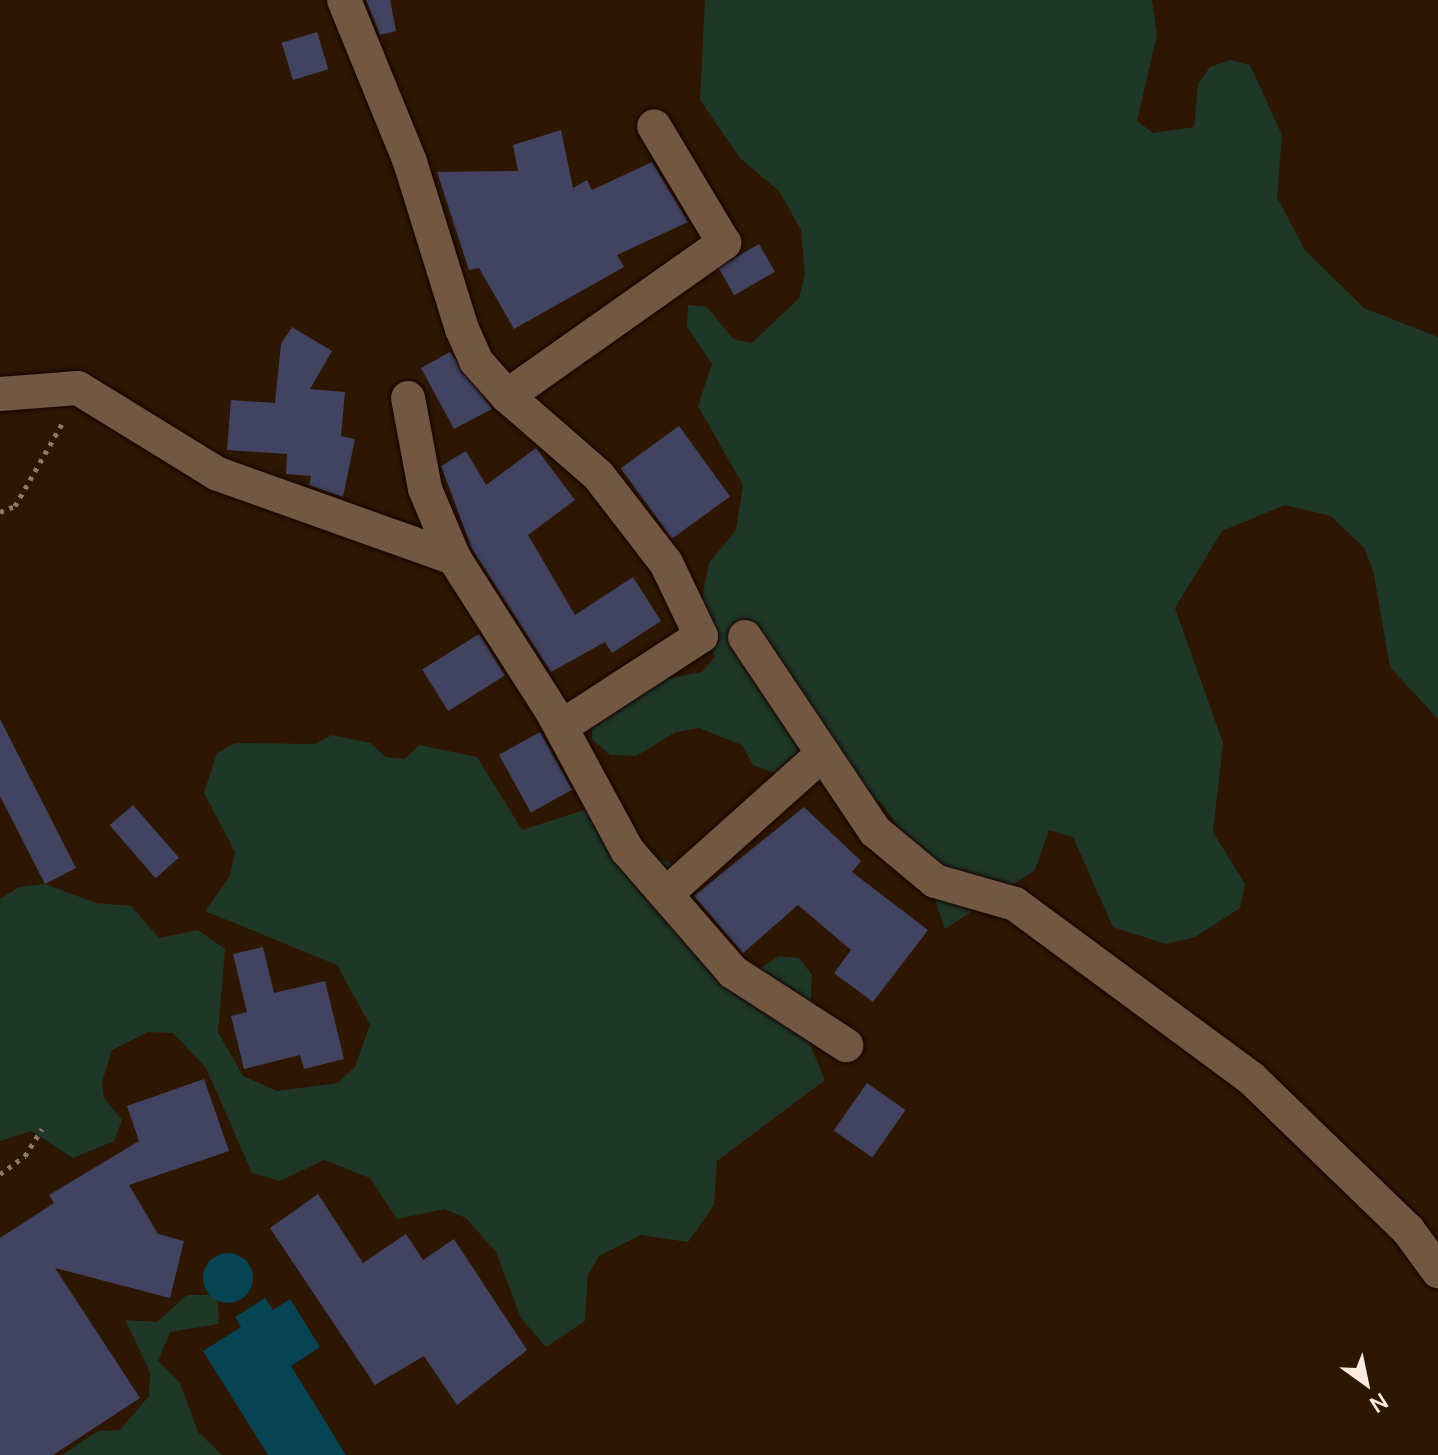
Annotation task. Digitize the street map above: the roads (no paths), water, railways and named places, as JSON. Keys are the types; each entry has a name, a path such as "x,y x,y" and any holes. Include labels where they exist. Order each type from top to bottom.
{"street":[{"path":"344,0 410,162 462,329 476,361 507,396 598,475 666,563 701,636 561,727"},
{"path":"507,396 724,243 654,126"},
{"path":"0,394 78,388 218,474 454,558"},
{"path":"408,398 425,489 454,558 561,727 627,850 733,972 846,1045"},
{"path":"745,637 819,757 875,831 935,881 1015,904 1251,1078 1408,1230 1438,1271"},
{"path":"666,894 819,757"}],"water":[{"path":"228,1253 246,1260 253,1278 246,1296 228,1303 210,1296 203,1278 210,1260"},
{"path":"265,1298 273,1310 290,1299 320,1347 291,1366 346,1455 268,1455 203,1351 241,1327 235,1317"}]}
